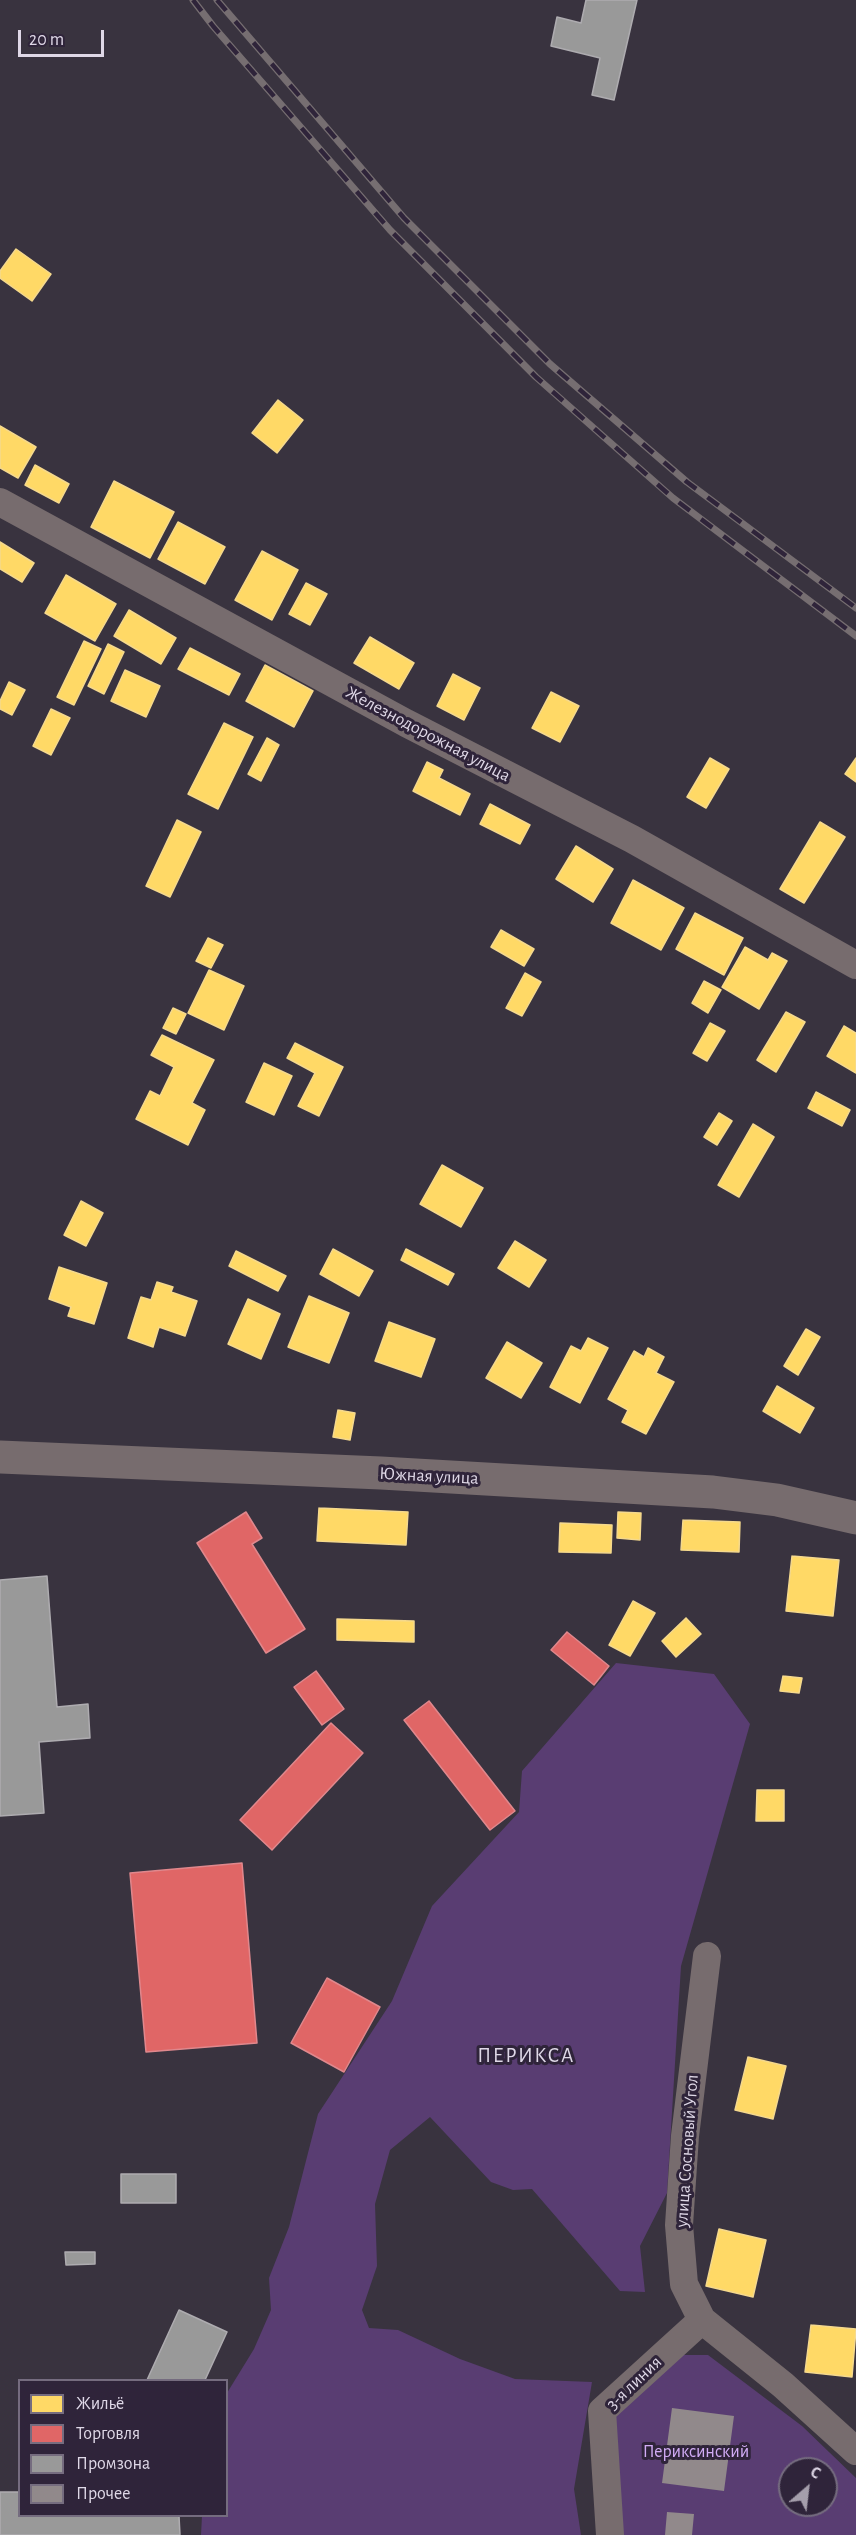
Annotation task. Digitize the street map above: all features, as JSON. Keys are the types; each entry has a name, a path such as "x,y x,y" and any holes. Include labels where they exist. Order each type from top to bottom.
{"street":[{"name":"Железнодорожная улица","path":"0,502 406,723 632,840 856,965"},
{"name":"Южная улица","path":"0,1457 381,1473 713,1492 777,1500 856,1518"},
{"name":"улица Сосновый Угол","path":"707,1956 685,2136 679,2224 684,2284 702,2320 783,2385 856,2451"},
{"name":"3-я линия","path":"610,2535 602,2411 702,2320"}],"green space":[{"path":"616,1663 714,1674 750,1724 681,1966 667,2193 640,2246 645,2292 620,2291 532,2189 513,2190 491,2182 430,2117 390,2150 375,2204 377,2266 362,2310 369,2328 398,2330 460,2359 515,2379 592,2382 574,2489 581,2535 201,2535 202,2517 228,2517 228,2391 254,2349 271,2310 269,2278 289,2227 318,2114 392,2001 432,1906 519,1812 522,1771"},
{"name":"Периксинский","path":"672,2355 708,2355 802,2426 834,2457 778,2457 778,2517 838,2517 838,2461 856,2478 856,2535 606,2535 601,2431"}],"building: Жильё":[{"path":"16,249 51,274 32,301 0,278 0,271"},
{"path":"278,400 303,420 277,453 252,433"},
{"path":"0,426 36,447 18,478 0,468"},
{"path":"35,465 69,484 59,503 25,485"},
{"path":"114,481 174,512 150,558 91,527"},
{"path":"178,522 225,547 205,584 158,559"},
{"path":"0,542 34,563 22,582 0,569"},
{"path":"262,551 298,570 272,620 235,600"},
{"path":"66,575 116,604 95,641 45,613"},
{"path":"306,583 327,594 310,625 289,614"},
{"path":"129,610 176,638 161,664 114,636"},
{"path":"370,637 414,663 399,689 354,663"},
{"path":"84,641 101,649 74,705 57,697"},
{"path":"108,644 124,652 104,694 88,686"},
{"path":"190,648 240,674 229,695 178,669"},
{"path":"265,665 313,691 294,727 246,701"},
{"path":"125,670 160,686 146,717 111,701"},
{"path":"453,674 480,688 464,720 437,706"},
{"path":"9,682 25,690 12,715 0,709 0,701"},
{"path":"551,692 579,706 560,742 532,728"},
{"path":"51,709 70,718 51,755 33,746"},
{"path":"224,723 253,737 218,809 188,794"},
{"path":"267,738 279,745 261,781 248,774"},
{"path":"710,758 729,769 706,808 687,797"},
{"path":"856,758 856,782 845,774"},
{"path":"427,762 443,770 439,778 470,794 460,815 413,791"},
{"path":"490,804 530,825 520,844 480,824"},
{"path":"177,820 201,832 170,897 146,886"},
{"path":"820,822 845,837 804,903 780,889"},
{"path":"576,846 613,869 593,902 556,879"},
{"path":"633,880 684,908 661,950 611,923"},
{"path":"695,913 743,938 724,975 676,949"},
{"path":"501,930 534,949 524,966 491,947"},
{"path":"208,938 223,945 211,968 196,961"},
{"path":"745,947 768,960 772,953 787,961 759,1009 722,987"},
{"path":"209,970 244,986 224,1030 188,1013"},
{"path":"525,973 541,982 522,1016 506,1008"},
{"path":"704,981 721,990 708,1013 692,1003"},
{"path":"173,1008 186,1014 176,1034 163,1028"},
{"path":"786,1012 805,1022 776,1072 757,1060"},
{"path":"710,1023 725,1031 707,1061 693,1053"},
{"path":"844,1026 856,1033 856,1073 827,1056"},
{"path":"162,1035 214,1060 192,1103 205,1110 188,1145 136,1119 150,1091 160,1096 174,1067 151,1055"},
{"path":"295,1043 343,1067 319,1116 298,1106 315,1073 287,1058"},
{"path":"264,1063 292,1076 274,1115 246,1102"},
{"path":"816,1092 850,1110 842,1126 808,1108"},
{"path":"719,1113 732,1121 717,1145 704,1137"},
{"path":"753,1124 774,1137 739,1197 718,1185"},
{"path":"442,1165 483,1188 461,1227 420,1204"},
{"path":"81,1201 103,1213 86,1246 64,1235"},
{"path":"515,1241 546,1260 529,1287 498,1268"},
{"path":"333,1249 373,1271 359,1296 320,1274"},
{"path":"406,1249 454,1274 448,1285 401,1260"},
{"path":"236,1251 286,1276 278,1291 229,1266"},
{"path":"59,1267 107,1283 94,1324 68,1316 71,1307 49,1299"},
{"path":"157,1282 173,1287 171,1292 197,1301 185,1336 159,1327 153,1347 128,1338 141,1297 151,1300"},
{"path":"309,1296 349,1313 329,1363 288,1347"},
{"path":"248,1299 280,1314 261,1359 228,1344"},
{"path":"389,1322 435,1339 421,1377 375,1361"},
{"path":"806,1329 820,1337 798,1375 784,1366"},
{"path":"588,1338 608,1348 580,1403 550,1387 571,1346 581,1351"},
{"path":"507,1342 542,1363 521,1398 486,1378"},
{"path":"648,1348 664,1357 656,1373 674,1382 646,1434 622,1422 628,1410 608,1399 634,1351 644,1357"},
{"path":"777,1386 814,1408 800,1433 763,1411"},
{"path":"338,1410 355,1413 350,1440 333,1437"},
{"path":"319,1508 408,1512 406,1545 317,1541"},
{"path":"618,1512 641,1513 640,1540 617,1538"},
{"path":"683,1520 740,1522 739,1552 681,1550"},
{"path":"560,1523 612,1525 611,1553 559,1552"},
{"path":"792,1556 839,1560 833,1616 786,1611"},
{"path":"633,1601 655,1613 630,1656 609,1645"},
{"path":"686,1618 701,1634 676,1657 662,1641"},
{"path":"337,1619 414,1621 414,1642 337,1640"},
{"path":"783,1676 802,1678 799,1693 780,1691"},
{"path":"757,1790 784,1790 784,1821 756,1821"},
{"path":"748,2057 786,2066 773,2119 735,2110"},
{"path":"719,2229 766,2240 753,2297 706,2286"},
{"path":"811,2325 856,2329 852,2377 805,2372"}],"building: Торговля":[{"path":"246,1512 262,1538 252,1544 305,1629 266,1653 197,1543"},
{"path":"567,1632 609,1666 594,1685 551,1650"},
{"path":"316,1671 344,1709 322,1725 294,1687"},
{"path":"429,1701 515,1811 490,1830 404,1720"},
{"path":"331,1723 363,1753 272,1850 240,1820"},
{"path":"242,1863 257,2043 146,2052 130,1873"},
{"path":"327,1978 380,2007 344,2072 291,2043"}],"building: Промзона":[{"path":"586,0 637,0 614,100 592,95 600,58 551,46 557,17 581,23"},
{"path":"47,1576 57,1707 88,1704 90,1738 39,1742 44,1813 0,1816 0,1580"},
{"path":"121,2174 176,2174 176,2203 121,2203"},
{"path":"65,2252 95,2252 95,2264 66,2265"},
{"path":"179,2310 227,2332 205,2379 147,2379"},
{"path":"0,2492 18,2492 18,2517 179,2517 180,2535 0,2535"}],"building: Прочее":[{"path":"672,2408 734,2416 724,2491 662,2483"},
{"path":"667,2512 694,2514 692,2535 665,2535"}],"railway":[{"path":"193,0 390,230 536,377 673,498 856,636"},
{"path":"217,0 404,218 550,364 687,482 856,608"}],"district":[{"name":"ПЕРИКСА","path":"526,2056"}]}
